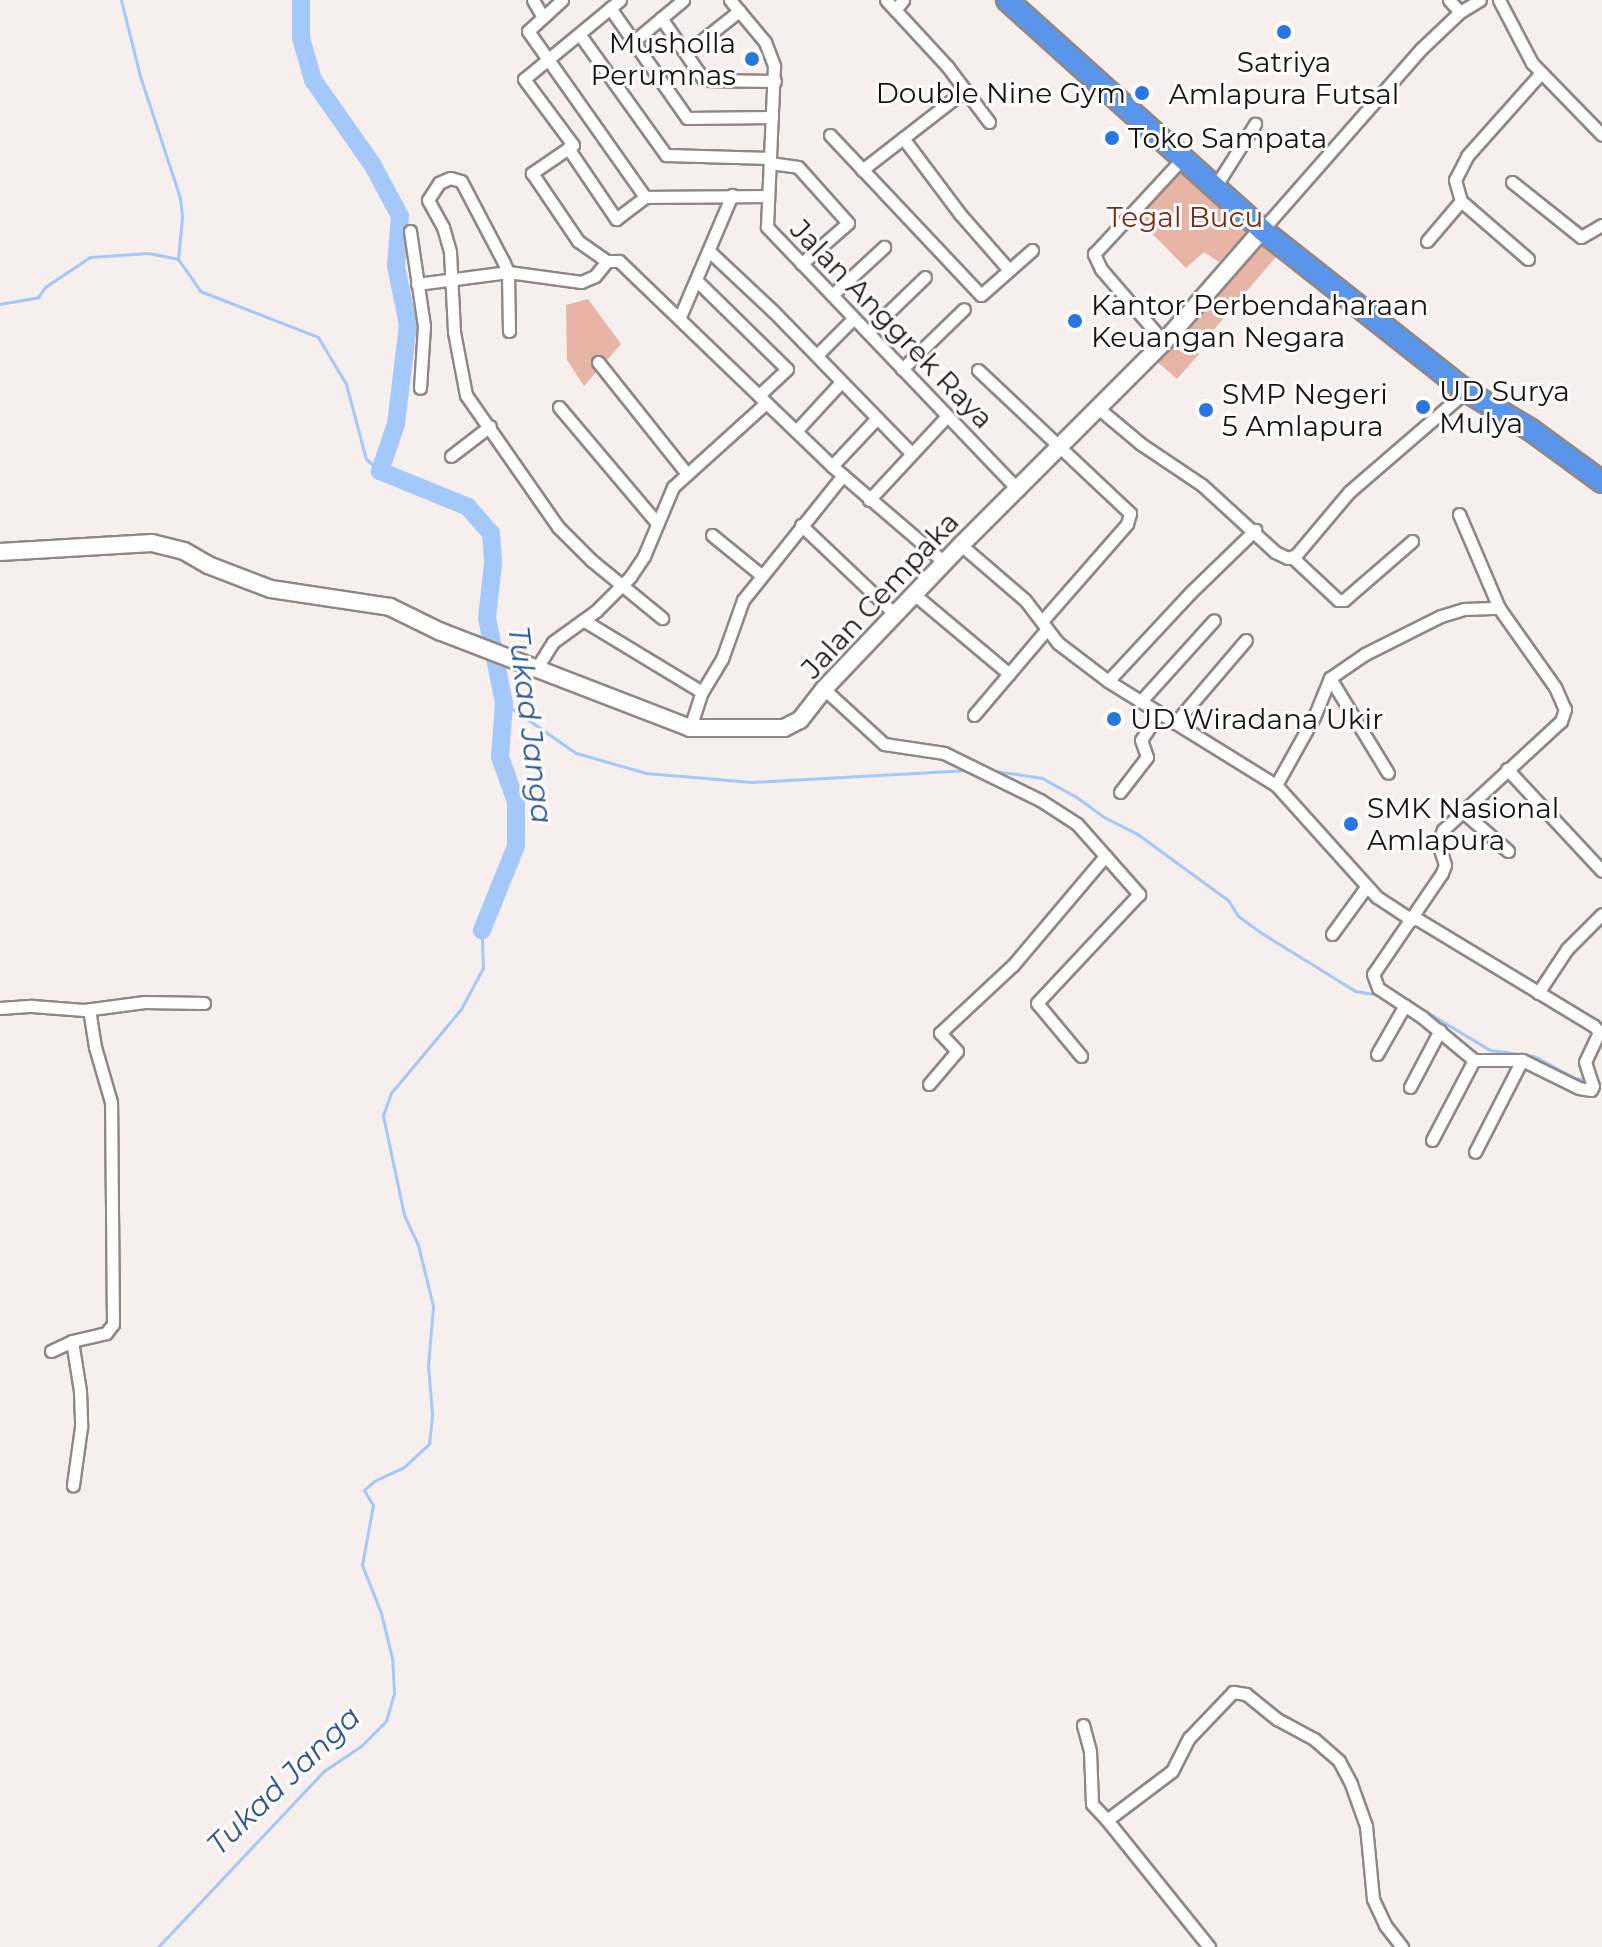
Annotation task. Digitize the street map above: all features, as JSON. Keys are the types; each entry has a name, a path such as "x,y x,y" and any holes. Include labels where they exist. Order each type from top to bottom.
{"highway":[{"path":"1007,0 1262,230 1466,391 1544,439 1602,482"}],"street":[{"path":"533,0 543,17"},
{"path":"634,41 683,0"},
{"name":"Jalan Anggrek Raya","path":"730,0 771,53 775,81 767,227 1018,490"},
{"path":"886,0 989,122"},
{"path":"895,10 903,0"},
{"path":"1449,0 1460,12"},
{"path":"1262,230 1421,49 1460,12 1480,0"},
{"path":"1499,0 1532,63 1597,121 1602,135"},
{"path":"559,1 528,31 645,197"},
{"path":"772,117 687,118 634,41 615,4 524,79 573,145 532,173 578,241 607,261 619,261 832,466 945,563"},
{"path":"686,53 739,11"},
{"path":"661,18 704,80 775,81"},
{"path":"580,35 666,155 770,160 798,167 848,223 801,264"},
{"path":"1528,259 1461,201 1454,189 1458,168 1541,73"},
{"path":"862,170 965,90"},
{"path":"1215,187 1255,124"},
{"path":"830,135 981,295 1032,250"},
{"path":"903,138 960,214 1009,270"},
{"path":"568,148 616,219 645,197 767,196"},
{"path":"1164,342 1101,269 1094,254 1183,158"},
{"path":"509,331 508,272 461,181 450,178 432,190 428,200 447,239 461,384 558,527 662,618"},
{"path":"1512,182 1581,237 1602,225"},
{"path":"679,319 732,195"},
{"path":"1427,241 1461,201"},
{"name":"Jalan Cempaka","path":"0,552 152,543 184,551 208,565 271,589 367,601 390,607 439,631 690,728 784,728 800,720 824,689 961,545 1164,342 1262,230"},
{"path":"410,231 424,326 420,388"},
{"path":"832,295 884,247"},
{"path":"709,251 817,355 911,453"},
{"path":"417,284 508,272 581,282 595,276 607,261"},
{"path":"868,332 925,277"},
{"path":"531,664 553,642 623,586 644,556 673,487 762,399 787,369 696,280"},
{"path":"902,369 964,309"},
{"path":"817,355 854,318"},
{"path":"598,362 687,474"},
{"path":"974,715 1130,519 1129,509 978,370"},
{"path":"796,431 841,382"},
{"path":"1292,557 1349,492 1466,391"},
{"path":"559,407 657,523"},
{"path":"1098,408 1141,444 1202,485 1255,530 1275,552 1292,557 1338,600 1344,600 1412,541"},
{"path":"869,500 947,416"},
{"path":"832,466 877,418"},
{"path":"451,456 490,426"},
{"path":"690,728 702,692 722,659 743,600 843,475"},
{"path":"961,545 1025,600 1044,625 1108,681 1276,785 1382,901 1413,918 1597,1029 1599,1036 1586,1057 1594,1078 1590,1090 1579,1088 1522,1060 1474,1060 1440,1030 1382,992 1373,978 1376,967 1413,918 1445,865 1438,836 1561,721 1565,709 1555,687 1499,608 1459,514"},
{"path":"801,525 896,615"},
{"path":"1108,681 1255,530"},
{"path":"712,535 761,575"},
{"path":"915,595 1009,674"},
{"path":"1276,785 1314,717 1330,678 1365,654 1441,616 1464,609 1499,608"},
{"path":"583,620 702,692"},
{"path":"1140,702 1214,620"},
{"path":"1175,723 1246,640"},
{"path":"1330,678 1388,773"},
{"path":"824,689 884,744 944,753 987,771 1077,824 1139,894 1037,1003 1081,1056"},
{"path":"1120,792 1147,757 1142,737 1159,713"},
{"path":"1507,769 1602,871"},
{"path":"1462,811 1508,851"},
{"path":"929,1084 957,1051 940,1033 1013,965 1105,856"},
{"path":"1332,934 1367,886"},
{"path":"1538,993 1567,949 1602,914"},
{"path":"0,1008 89,1009 144,1002 204,1003"},
{"path":"1377,1054 1405,1005"},
{"path":"51,1351 72,1341 106,1333 113,1324 111,1102 89,1009"},
{"path":"1410,1087 1440,1030"},
{"path":"1432,1140 1474,1060"},
{"path":"1475,1152 1522,1060"},
{"path":"72,1341 80,1391 81,1427 73,1485"},
{"path":"1107,1820 1172,1771 1201,1725 1229,1694 1242,1692 1277,1719 1322,1744 1339,1761 1366,1826 1373,1899 1385,1925 1402,1947"},
{"path":"1083,1725 1090,1751 1092,1804 1209,1947"}],"green space":[{"name":"Tegal Bucu","path":"1184,167 1252,226 1219,262 1204,252 1186,268 1132,213"},
{"path":"1267,238 1281,251 1204,341 1185,325 1249,253"},
{"path":"588,299 621,344 584,386 567,360 566,305"},
{"path":"1176,335 1199,354 1177,379 1154,359"}],"waterway":[{"path":"121,0 140,76 180,198 182,217 178,259"},
{"name":"Tukad Janga","path":"301,0 301,38 313,80 372,164 400,216 396,266 408,325 396,424 380,471 468,507 491,533 493,564 487,618 504,703 500,757 516,802 516,846 482,930"},
{"path":"0,304 38,297 45,287 90,257 148,253 178,259 200,291 318,337 346,384 366,459 380,471"},
{"path":"504,703 576,753 646,773 752,782 969,770"},
{"path":"988,770 1042,778 1075,796 1104,817 1136,833 1228,900 1238,916 1260,932 1355,991 1380,995"},
{"name":"Tukad Janga","path":"158,1947 324,1771 361,1746 386,1721 394,1693 392,1658 381,1613 362,1565 373,1505 364,1490 374,1481 404,1467 429,1444 432,1413 428,1366 433,1306 418,1245 404,1215 383,1115 391,1093 461,1009 483,968 482,930"},
{"path":"1407,1000 1490,1050 1534,1056 1575,1078 1586,1080"}],"place":[{"name":"Satriya Amlapura Futsal","path":"1284,32"},
{"name":"Musholla Perumnas","path":"752,59"},
{"name":"Double Nine Gym","path":"1142,93"},
{"name":"Toko Sampata","path":"1112,138"},
{"name":"Kantor Perbendaharaan Keuangan Negara","path":"1075,321"},
{"name":"UD Surya Mulya","path":"1423,407"},
{"name":"SMP Negeri 5 Amlapura","path":"1206,410"},
{"name":"UD Wiradana Ukir","path":"1114,719"},
{"name":"SMK Nasional Amlapura","path":"1351,824"}]}
